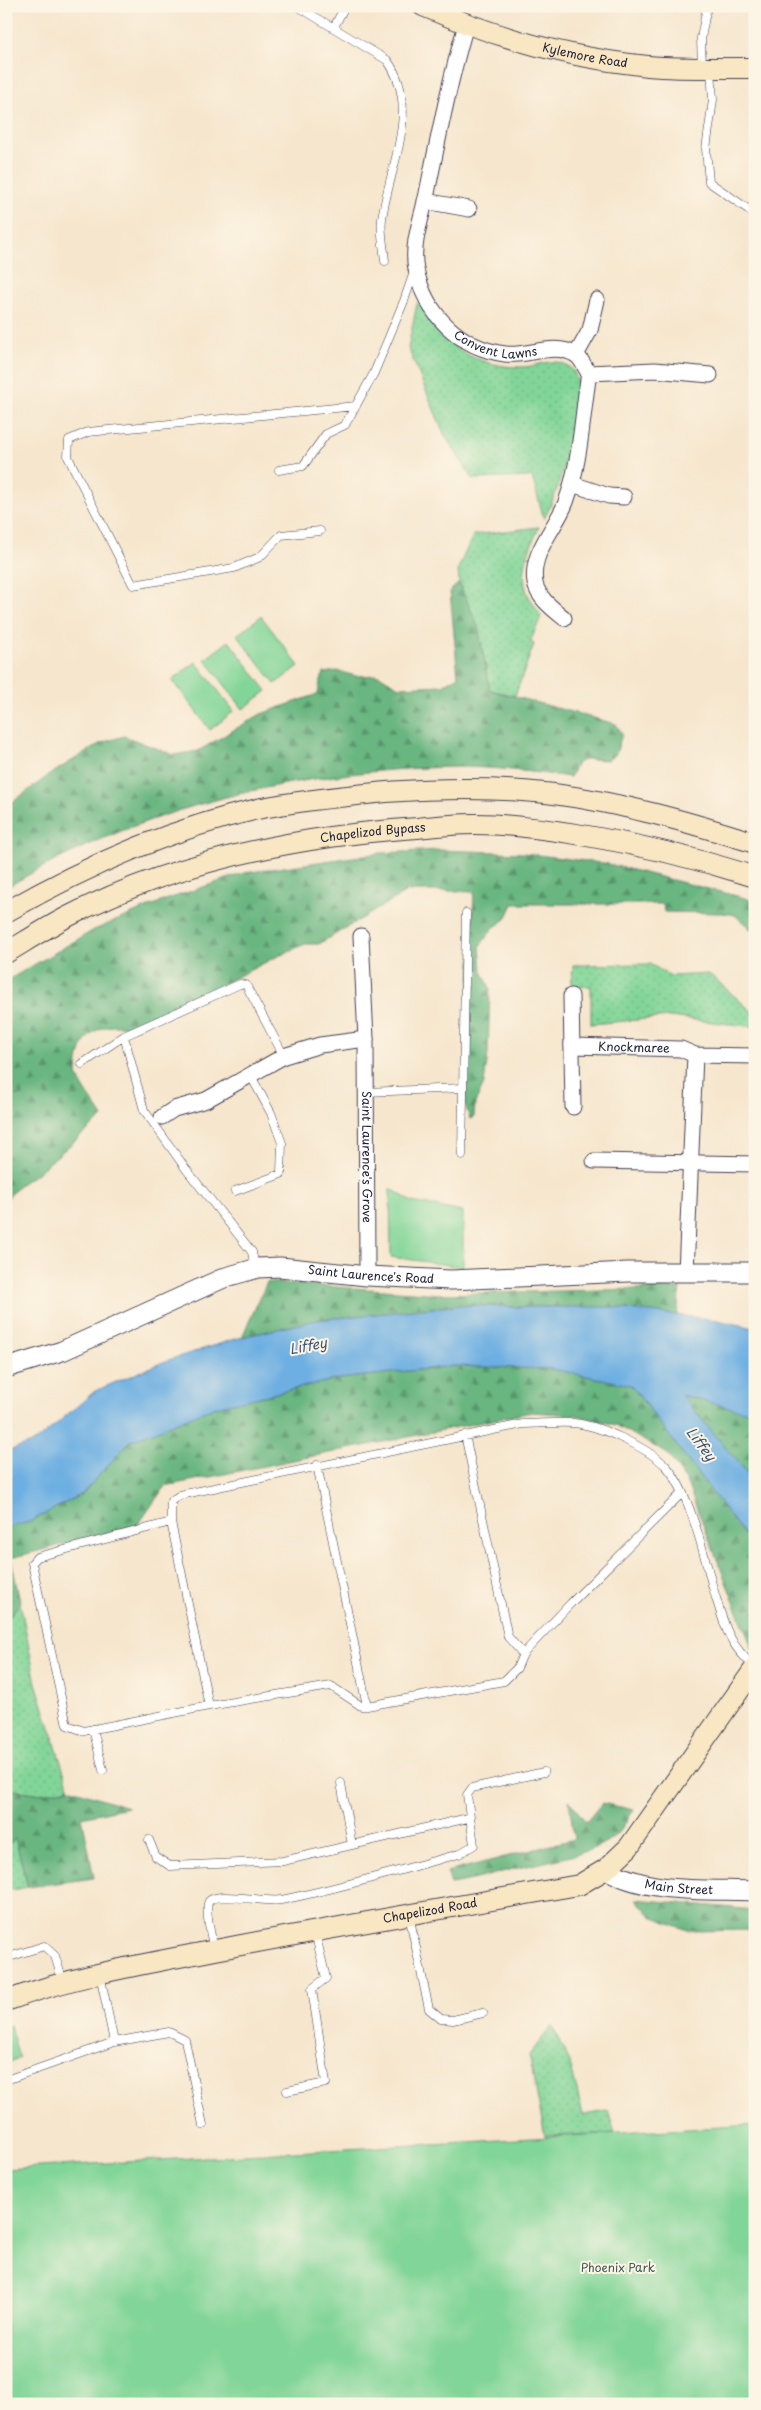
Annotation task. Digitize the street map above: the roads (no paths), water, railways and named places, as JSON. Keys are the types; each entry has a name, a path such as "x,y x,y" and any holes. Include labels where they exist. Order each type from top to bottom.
{"main road":[{"name":"Kylemore Road","path":"422,6 466,25 564,53 648,66 755,68"},
{"path":"6,912 53,885 124,853 182,830 262,808 341,796 430,789 495,789 554,794 628,808 686,822 755,843"},
{"name":"Chapelizod Bypass","path":"6,953 67,917 132,889 184,871 279,846 348,834 476,824 546,830 626,842 713,863 755,877"},
{"name":"Chapelizod Road","path":"6,2001 63,1982 100,1974 315,1932 579,1885 606,1869 629,1848 755,1668"}],"street":[{"name":"Convent Lawns","path":"466,25 451,77 417,234 415,267 423,290 441,322 465,341 485,350 507,354 558,349 576,355"},
{"path":"425,201 469,209"},
{"path":"564,618 540,595 535,584 535,566 544,541 565,504 572,484 589,373 576,355 590,330 597,300"},
{"path":"589,373 655,370 710,375"},
{"path":"572,484 609,496 624,498"},
{"name":"Saint Laurence's Grove","path":"361,936 366,1040 367,1276"},
{"path":"571,996 573,1107"},
{"path":"162,1117 174,1109 206,1100 284,1056 320,1045 366,1040"},
{"name":"Knockmaree","path":"572,1046 681,1049 695,1055 755,1056"},
{"path":"686,1273 695,1055"},
{"path":"594,1161 755,1164"},
{"name":"Saint Laurence's Road","path":"6,1368 62,1351 199,1288 226,1277 255,1269 280,1268 367,1276 451,1280 628,1272 755,1272"},
{"name":"Main Street","path":"606,1869 621,1878 642,1885 755,1891"}],"lane":[{"path":"297,6 387,60 397,74 404,107 399,142 381,221 385,261"},
{"path":"334,27 345,6"},
{"path":"707,6 701,38 713,100 706,149 709,182 755,214"},
{"path":"279,470 303,466 326,434 344,425 374,373 404,301 415,267"},
{"path":"320,531 281,535 260,557 234,568 133,585 68,457 69,440 88,432 356,406"},
{"path":"462,1155 466,913"},
{"path":"82,1064 124,1036 240,984 246,985 284,1056"},
{"path":"124,1036 144,1110 186,1169 252,1252 255,1269"},
{"path":"235,1190 281,1174 282,1143 271,1113 251,1076"},
{"path":"366,1092 463,1088"},
{"path":"209,1706 170,1522 171,1501 180,1495 523,1424 574,1423 609,1433 665,1465 682,1493 698,1534 725,1626 739,1654 755,1668"},
{"path":"465,1435 508,1637 523,1654"},
{"path":"317,1466 367,1706"},
{"path":"170,1522 37,1558 32,1563 67,1725 84,1731 209,1706 331,1686 361,1706 367,1706 504,1681 517,1668 523,1654 571,1603 682,1493"},
{"path":"93,1729 103,1770"},
{"path":"214,1951 208,1914 208,1903 211,1899 222,1896 270,1902 310,1894 458,1854 474,1845 468,1818 467,1795 472,1788 544,1772"},
{"path":"341,1783 352,1845"},
{"path":"149,1840 156,1857 170,1866 283,1861 468,1818"},
{"path":"409,1915 429,2008 441,2019 453,2020 483,2012"},
{"path":"287,2092 326,2083 312,1989 326,1978 315,1932"},
{"path":"6,1958 44,1946 55,1956 63,1982"},
{"path":"100,1974 114,2042"},
{"path":"6,2080 114,2042 169,2032 185,2040 203,2125"}],"water":[{"name":"Liffey","path":"462,1305 610,1307 717,1320 755,1328 755,1414 681,1395 755,1482 755,1549 631,1385 552,1369 453,1366 338,1379 215,1407 130,1441 82,1494 29,1522 6,1528 6,1452 35,1442 95,1391 168,1360 242,1337 317,1320"}],"park label":[{"name":"Phoenix Park","path":"618,2268"}]}
